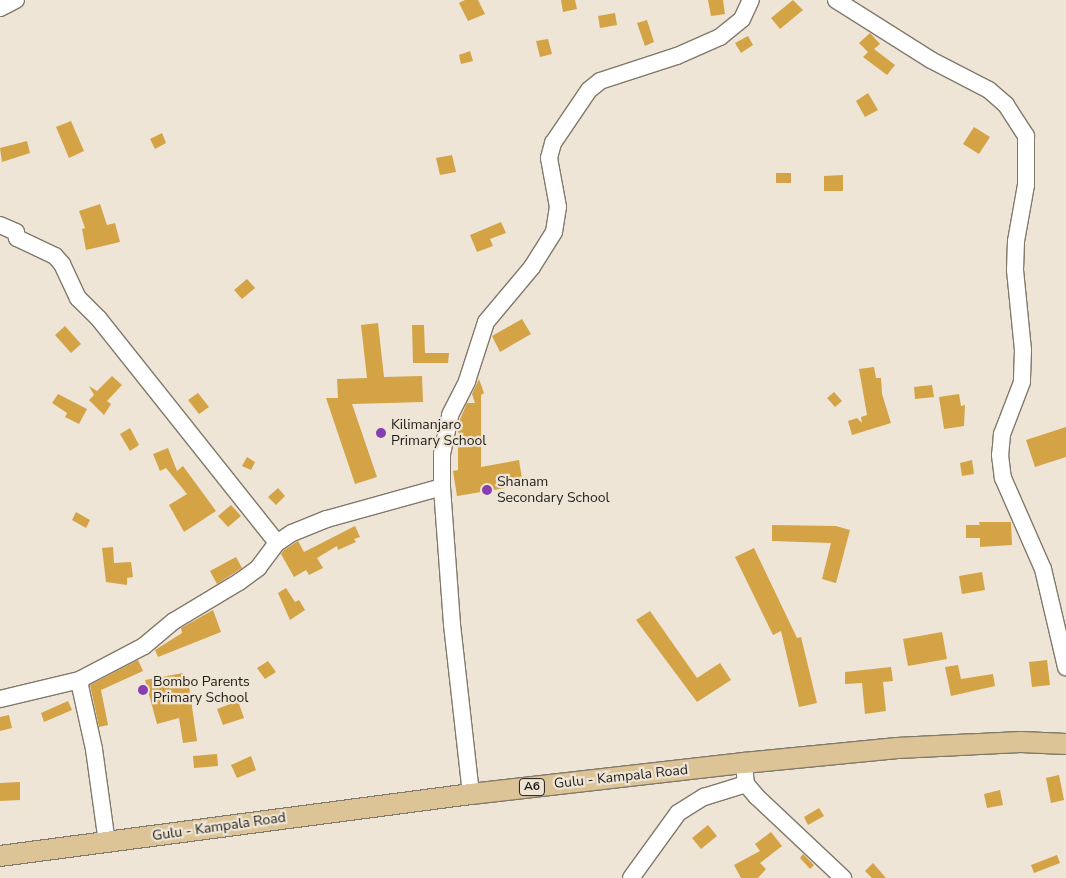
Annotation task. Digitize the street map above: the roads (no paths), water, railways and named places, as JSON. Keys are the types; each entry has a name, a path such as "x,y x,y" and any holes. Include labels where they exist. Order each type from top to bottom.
{"main road":[{"name":"Gulu - Kampala Road","path":"0,856 471,794 744,763 897,748 1021,742 1066,744"}],"street":[{"path":"0,8 16,0"},
{"path":"471,794 452,624 442,487 445,431 467,381 480,335 543,252 554,232 558,207 549,172 553,143 589,90 600,81 702,47 731,30 745,14 751,0"},
{"path":"836,0 931,60 989,90 1006,105 1026,136 1026,185 1016,241 1015,270 1023,350 1022,382 1002,434 1000,454 1003,478 1043,569 1066,667"},
{"path":"0,225 16,232 17,238 55,256 62,264 78,298 99,319 277,543"},
{"path":"0,699 80,680 144,646 174,621 239,582 258,568 277,543 308,525 442,487"},
{"path":"80,680 97,765 106,843"},
{"path":"744,763 746,784 843,878"},
{"path":"632,878 678,813 704,797 746,784"}],"place":[{"name":"Kilimanjaro Primary School","path":"381,433"},
{"name":"Shanam Secondary School","path":"487,490"},
{"name":"Bombo Parents Primary School","path":"143,690"}]}
